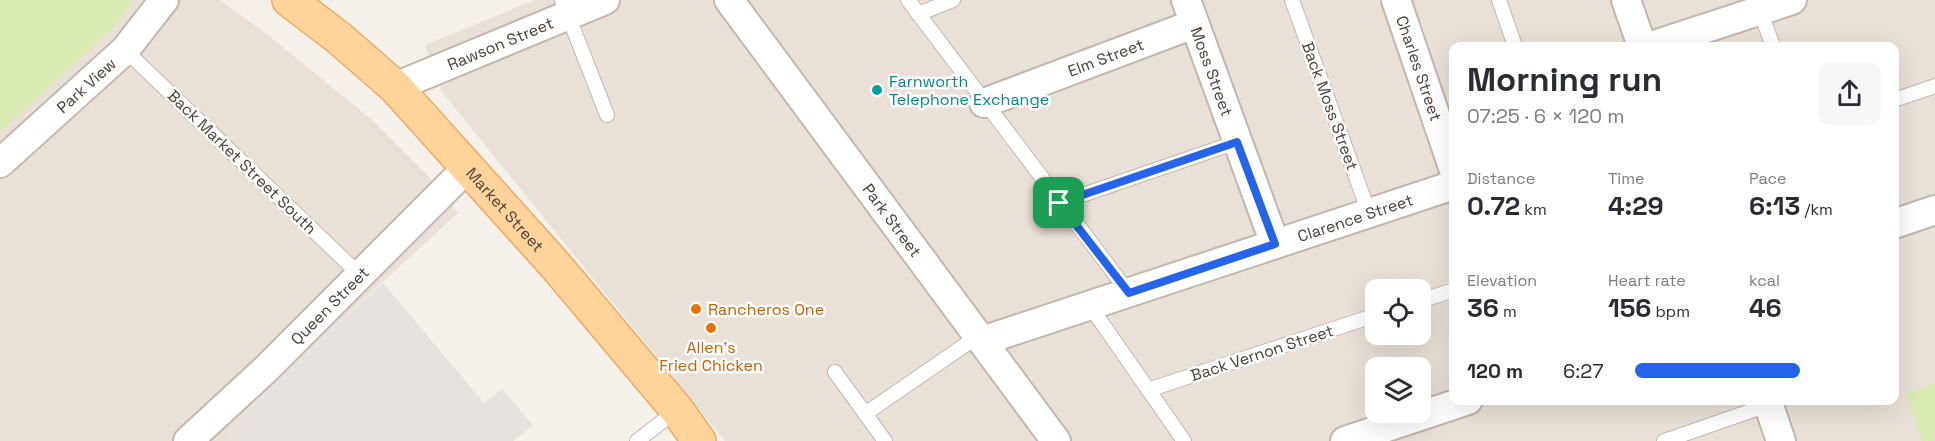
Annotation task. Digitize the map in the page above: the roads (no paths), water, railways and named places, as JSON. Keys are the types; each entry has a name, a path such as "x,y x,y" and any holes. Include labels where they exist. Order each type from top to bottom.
{"main road":[{"name":"Market Street","path":"289,0 339,38 395,87 556,266 677,410 699,441"}],"street":[{"name":"Park View","path":"0,163 125,50 164,0"},
{"name":"Rawson Street","path":"395,87 565,8 605,0"},
{"name":"Park Street","path":"729,0 1056,441"},
{"name":"Charles Street","path":"1396,0 1449,155"},
{"path":"1626,0 1641,42"},
{"path":"1663,42 1792,0"},
{"name":"Elm Street","path":"984,103 1190,12"},
{"name":"Moss Street","path":"1190,12 1275,244"},
{"name":"Queen Street","path":"188,441 266,369 468,167"},
{"name":"Clarence Street","path":"980,339 1090,306 1449,187"},
{"path":"1899,222 1935,210"},
{"path":"1345,441 1453,405"},
{"path":"1768,405 1781,441"}],"lane":[{"path":"908,0 1129,293"},
{"path":"918,14 953,0"},
{"name":"Back Moss Street","path":"1292,0 1368,213"},
{"path":"1499,0 1514,42"},
{"path":"565,8 608,115"},
{"path":"1760,11 1772,42"},
{"name":"Back Market Street South","path":"125,50 359,274"},
{"path":"1899,97 1935,86"},
{"path":"1059,203 1237,142"},
{"path":"1431,297 1449,292"},
{"path":"1090,306 1184,441"},
{"name":"Back Vernon Street","path":"1148,390 1365,319"},
{"path":"865,414 980,339"},
{"path":"835,372 885,441"},
{"path":"1664,441 1762,405"},
{"path":"637,441 677,410"}],"place":[{"name":"Farnworth Telephone Exchange","path":"877,90"},
{"name":"Rancheros One","path":"696,309"},
{"name":"Allen's Fried Chicken","path":"711,328"}]}
